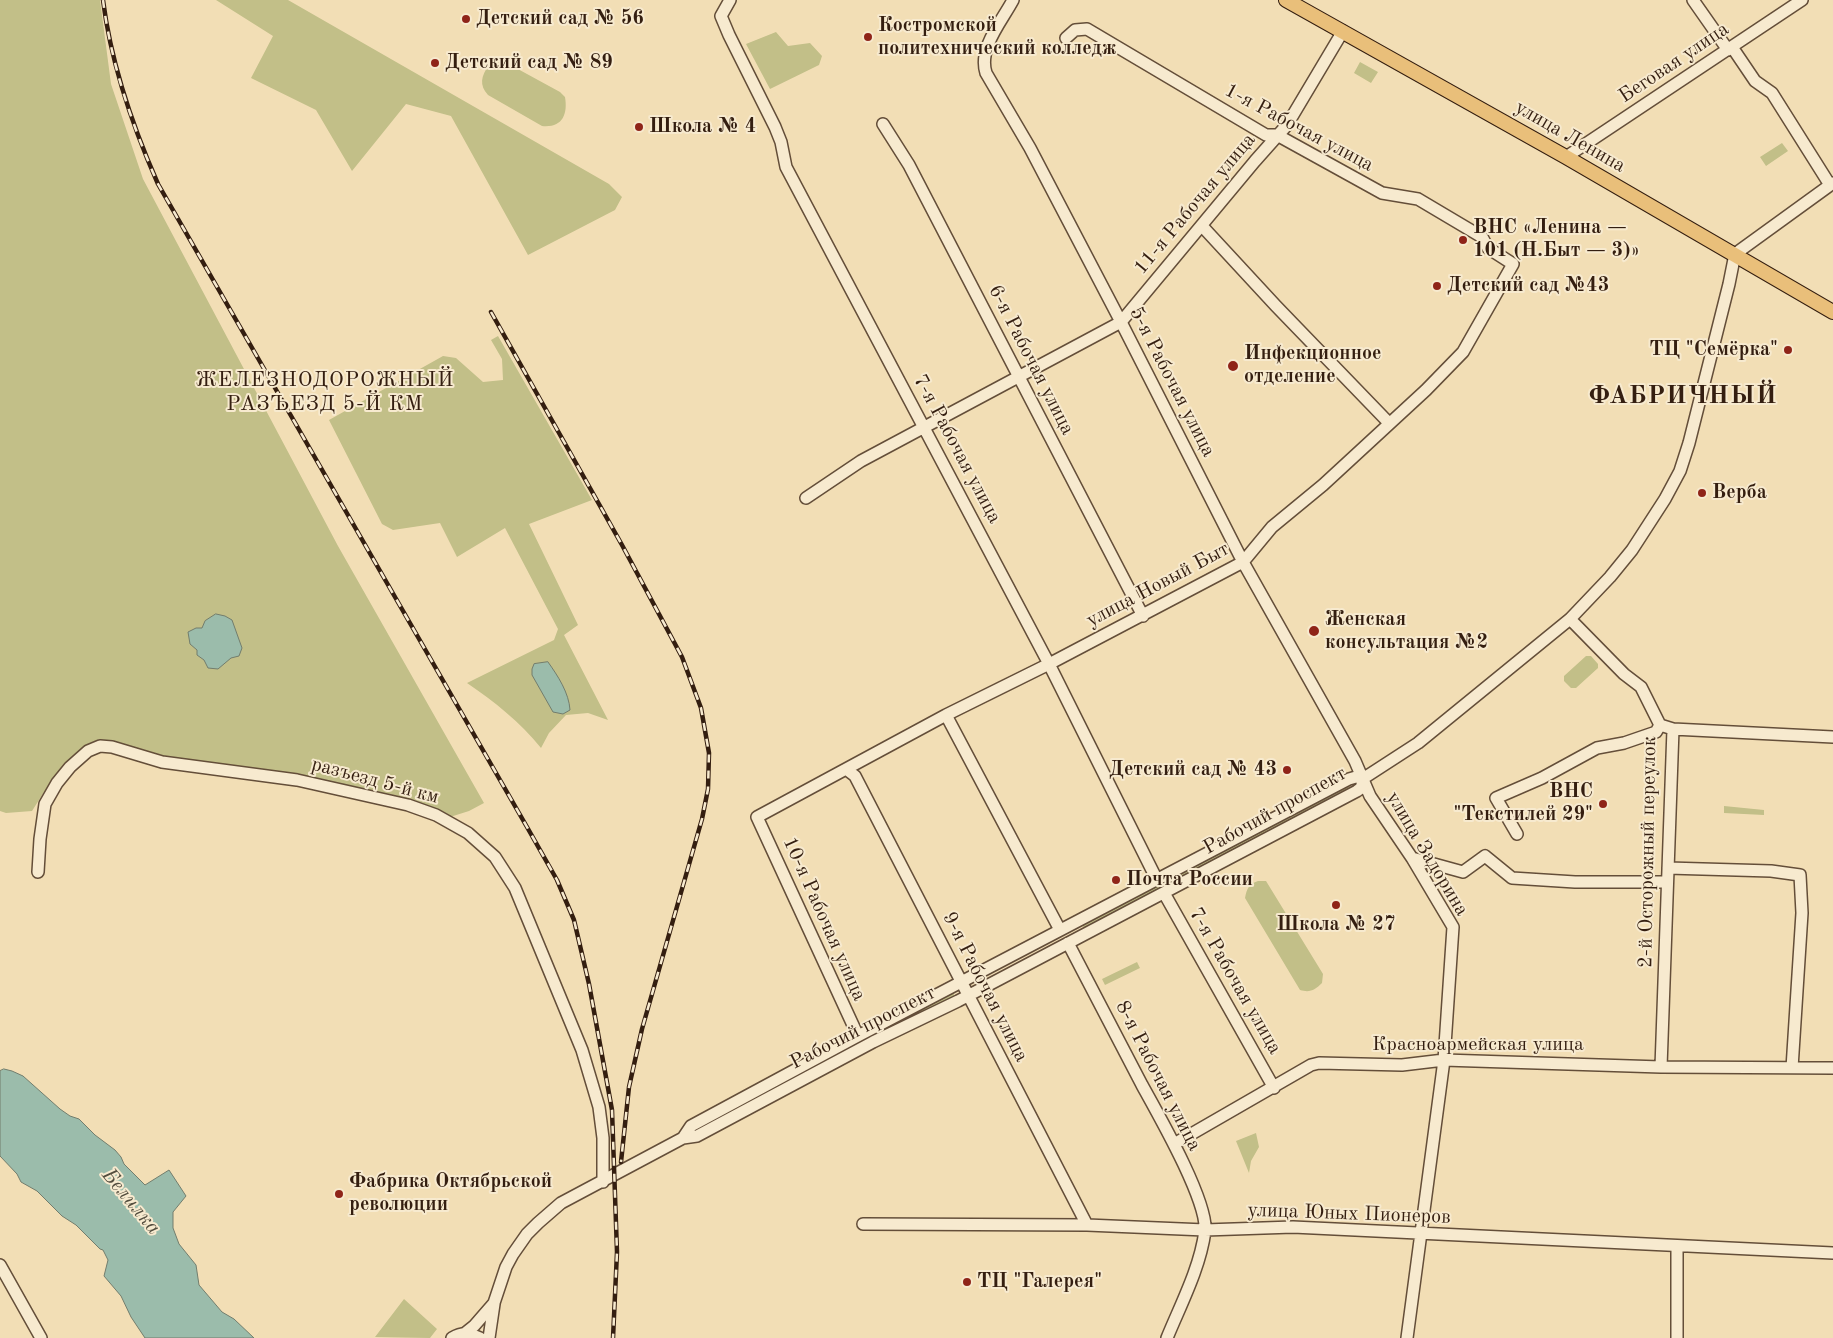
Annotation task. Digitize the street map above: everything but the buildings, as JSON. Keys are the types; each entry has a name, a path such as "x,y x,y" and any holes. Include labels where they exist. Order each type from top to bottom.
{"main road":[{"name":"улица Ленина","path":"1286,0 1566,157 1833,312"}],"street":[{"name":"7-я Рабочая улица","path":"730,0 722,16 729,35 775,127 781,142 786,167 1049,664 1156,878"},
{"name":"5-я Рабочая улица","path":"1013,0 986,49 983,65 986,73 1030,148 1243,562 1364,778"},
{"path":"1693,0 1755,81 1772,93 1831,184 1735,254"},
{"name":"Беговая улица","path":"1566,157 1802,0"},
{"name":"1-я Рабочая улица","path":"1066,38 1075,30 1087,29 1266,135 1277,135 1382,193 1418,199 1482,237 1488,248 1513,264"},
{"name":"11-я Рабочая улица","path":"806,498 861,460 1121,322 1287,125 1343,31"},
{"name":"6-я Рабочая улица","path":"883,124 909,165 1143,616"},
{"path":"1202,226 1389,423"},
{"name":"Рабочий проспект","path":"683,1138 691,1126 1156,878 1349,779 1356,777 1364,778 1418,743 1570,619 1610,577 1632,550 1678,476 1689,442 1735,254"},
{"name":"улица Новый Быт","path":"757,817 946,715 1143,616 1243,562 1272,527 1323,485 1426,390 1463,352 1513,264"},
{"name":"2-й Осторожный переулок","path":"1570,619 1624,674 1641,687 1660,725 1673,728 1661,1066"},
{"path":"946,715 1056,932"},
{"path":"1517,834 1496,798 1542,778 1598,748 1624,744 1656,732 1660,725"},
{"path":"1673,728 1833,737"},
{"name":"разъезд 5-й км","path":"38,872 45,804 57,783 70,767 88,751 100,746 112,747 162,762 297,780 408,805 436,815 468,833 495,856 515,888 582,1050 599,1107 603,1138 603,1182"},
{"name":"9-я Рабочая улица","path":"846,769 855,776 1087,1225"},
{"name":"Рабочий проспект","path":"464,1334 474,1326 494,1303 506,1267 528,1234 561,1203 683,1138 697,1136 873,1042 968,996 1357,791 1361,788 1364,778"},
{"name":"улица Задорина","path":"1364,778 1370,796 1412,858 1453,927 1444,1060 1407,1338"},
{"name":"10-я Рабочая улица","path":"757,817 858,1036"},
{"path":"1412,858 1463,872 1485,856 1512,878 1575,882 1667,882"},
{"path":"1668,868 1771,871 1800,875 1802,913 1792,1068"},
{"name":"7-я Рабочая улица","path":"1164,893 1274,1088"},
{"path":"1068,931 1070,936 1064,946 1052,946 1049,941 1056,932 1068,931"},
{"name":"8-я Рабочая улица","path":"1064,946 1174,1144 1201,1206 1205,1230"},
{"name":"Красноармейская улица","path":"1174,1144 1315,1064 1402,1065 1444,1060 1661,1066 1833,1068"},
{"name":"улица Юных Пионеров","path":"863,1224 1087,1225 1205,1230 1293,1227 1833,1253"},
{"path":"1167,1338 1198,1263 1205,1230"},
{"path":"1677,1246 1677,1338"},
{"path":"0,1265 41,1338"},
{"path":"489,1338 494,1303"},
{"path":"452,1338 464,1334 472,1334 480,1338"}],"shaded area":[{"path":"0,0 100,0 111,84 143,179 338,546 484,803 469,811 450,817 223,766 91,744 44,792 32,811 6,813 0,811"},
{"path":"216,0 288,0 609,184 622,197 615,210 528,255 451,116 406,104 352,171 316,110 251,78 273,36"},
{"path":"776,32 788,46 810,43 822,56 819,65 770,89 746,44"},
{"path":"505,62 560,92 565,97 566,103 562,119 554,125 542,126 488,95 482,84 484,73 489,65"},
{"path":"1360,62 1378,72 1371,83 1354,73"},
{"path":"1782,143 1788,151 1766,166 1760,157"},
{"path":"498,336 592,500 529,524 578,625 564,635 608,720 588,713 566,715 549,733 541,748 507,713 467,683 554,640 558,629 505,528 457,557 440,523 393,530 382,524 329,420 443,356 456,358 483,382 503,380 502,359 491,340"},
{"path":"1586,656 1591,656 1598,664 1598,668 1576,688 1571,688 1564,681 1564,676"},
{"path":"1347,785 1350,790 1170,884 1168,879"},
{"path":"1724,806 1764,810 1764,815 1724,813"},
{"path":"1258,881 1266,881 1323,974 1322,983 1315,989 1310,991 1300,990 1245,898 1249,887"},
{"path":"1157,885 1159,889 1085,929 1082,925"},
{"path":"1137,962 1140,968 1105,985 1102,979"},
{"path":"953,992 955,997 758,1099 756,1095"},
{"path":"1256,1133 1259,1147 1251,1161 1249,1173 1236,1141"},
{"path":"404,1299 437,1329 430,1338 375,1337"}],"water":[{"path":"216,614 232,620 242,648 239,656 231,658 218,669 208,668 204,660 197,655 197,650 190,644 188,632 196,628 202,628 205,621"},
{"path":"548,662 568,697 570,710 563,714 553,712 532,675 534,664"},
{"name":"Белилка","path":"4,1069 23,1076 60,1109 70,1116 79,1119 95,1135 115,1150 124,1164 145,1185 169,1170 186,1196 173,1212 173,1228 179,1244 196,1265 199,1285 222,1312 234,1319 254,1338 145,1338 131,1317 121,1296 104,1276 108,1260 103,1250 76,1225 62,1216 37,1191 21,1182 17,1174 0,1156 0,1071"}],"railway":[{"path":"103,0 117,71 131,117 158,184 557,880 574,920 589,984 612,1110 617,1252 613,1338"},
{"path":"491,312 622,545 682,657 701,708 709,753 708,789 702,819 642,1029 629,1087 621,1162"}],"place":[{"name":"Детский сад № 56","path":"466,19"},
{"name":"Костромской политехнический колледж","path":"868,37"},
{"name":"Детский сад № 89","path":"435,63"},
{"name":"Школа № 4","path":"639,127"},
{"name":"ВНС «Ленина — 101 (Н.Быт — 3)»","path":"1463,240"},
{"name":"Детский сад №43","path":"1437,286"},
{"name":"ТЦ \"Семёрка\"","path":"1788,350"},
{"name":"Инфекционное отделение","path":"1233,366"},
{"name":"Верба","path":"1702,493"},
{"name":"Женская консультация №2","path":"1314,631"},
{"name":"Детский сад № 43","path":"1287,770"},
{"name":"ВНС \"Текстилей 29\"","path":"1603,804"},
{"name":"Почта России","path":"1116,880"},
{"name":"Школа № 27","path":"1336,905"},
{"name":"Фабрика Октябрьской революции","path":"339,1194"},
{"name":"ТЦ \"Галерея\"","path":"967,1282"}],"district":[{"name":"ЖЕЛЕЗНОДОРОЖНЫЙ РАЗЪЕЗД 5-Й КМ","path":"325,392"},
{"name":"ФАБРИЧНЫЙ","path":"1683,396"}]}
